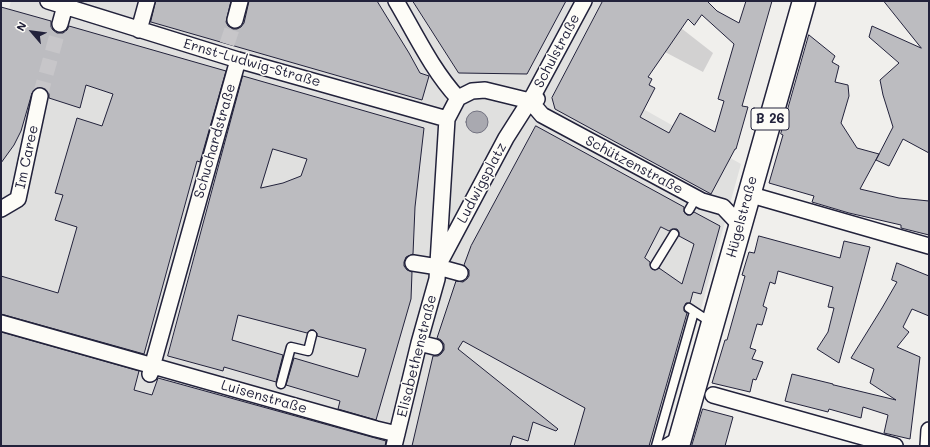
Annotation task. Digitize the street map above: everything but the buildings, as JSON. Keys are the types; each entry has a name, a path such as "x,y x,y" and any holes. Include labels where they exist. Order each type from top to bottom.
{"main road":[{"name":"Hügelstraße","path":"679,440 804,1"}],"street":[{"name":"Ernst-Ludwig-Straße","path":"48,1 140,30 230,53 444,118"},
{"path":"140,30 147,1"},
{"path":"235,20 240,1"},
{"path":"396,1 447,86 458,98 472,91 485,90 533,100"},
{"name":"Schulstraße","path":"533,100 584,1"},
{"path":"60,24 65,6"},
{"name":"Schuchardstraße","path":"151,370 191,250 198,223 230,53"},
{"name":"Im Caree","path":"2,207 18,198 40,96"},
{"name":"Ludwigsplatz","path":"437,273 444,118 458,98"},
{"name":"Schützenstraße","path":"533,100 542,115 692,204 702,201 723,207 740,224"},
{"name":"Ludwigsplatz","path":"437,273 506,138 533,100"},
{"path":"748,194 929,246"},
{"path":"412,263 437,273 460,273"},
{"name":"Elisabethenstraße","path":"377,432 396,440 437,273"},
{"name":"Luisenstraße","path":"1,323 151,370 377,432"},
{"path":"419,343 435,347"},
{"path":"713,395 895,446"},
{"path":"928,446 929,430"}],"lane":[{"path":"655,265 674,234"},
{"path":"656,446 692,310 713,324"},
{"path":"281,384 291,347 308,351 312,335"},
{"name":"Hügelstraße","path":"661,446 679,440"}],"shaded area":[{"path":"11,1 650,1 606,88 741,164 663,446 1,446 1,7 9,9"},
{"path":"681,28 713,53 703,72 665,52"},
{"path":"473,111 481,111 488,118 488,126 481,133 473,133 466,126 466,118"}],"tunnel":[{"path":"227,44 235,20"},
{"path":"40,96 60,24"}]}
